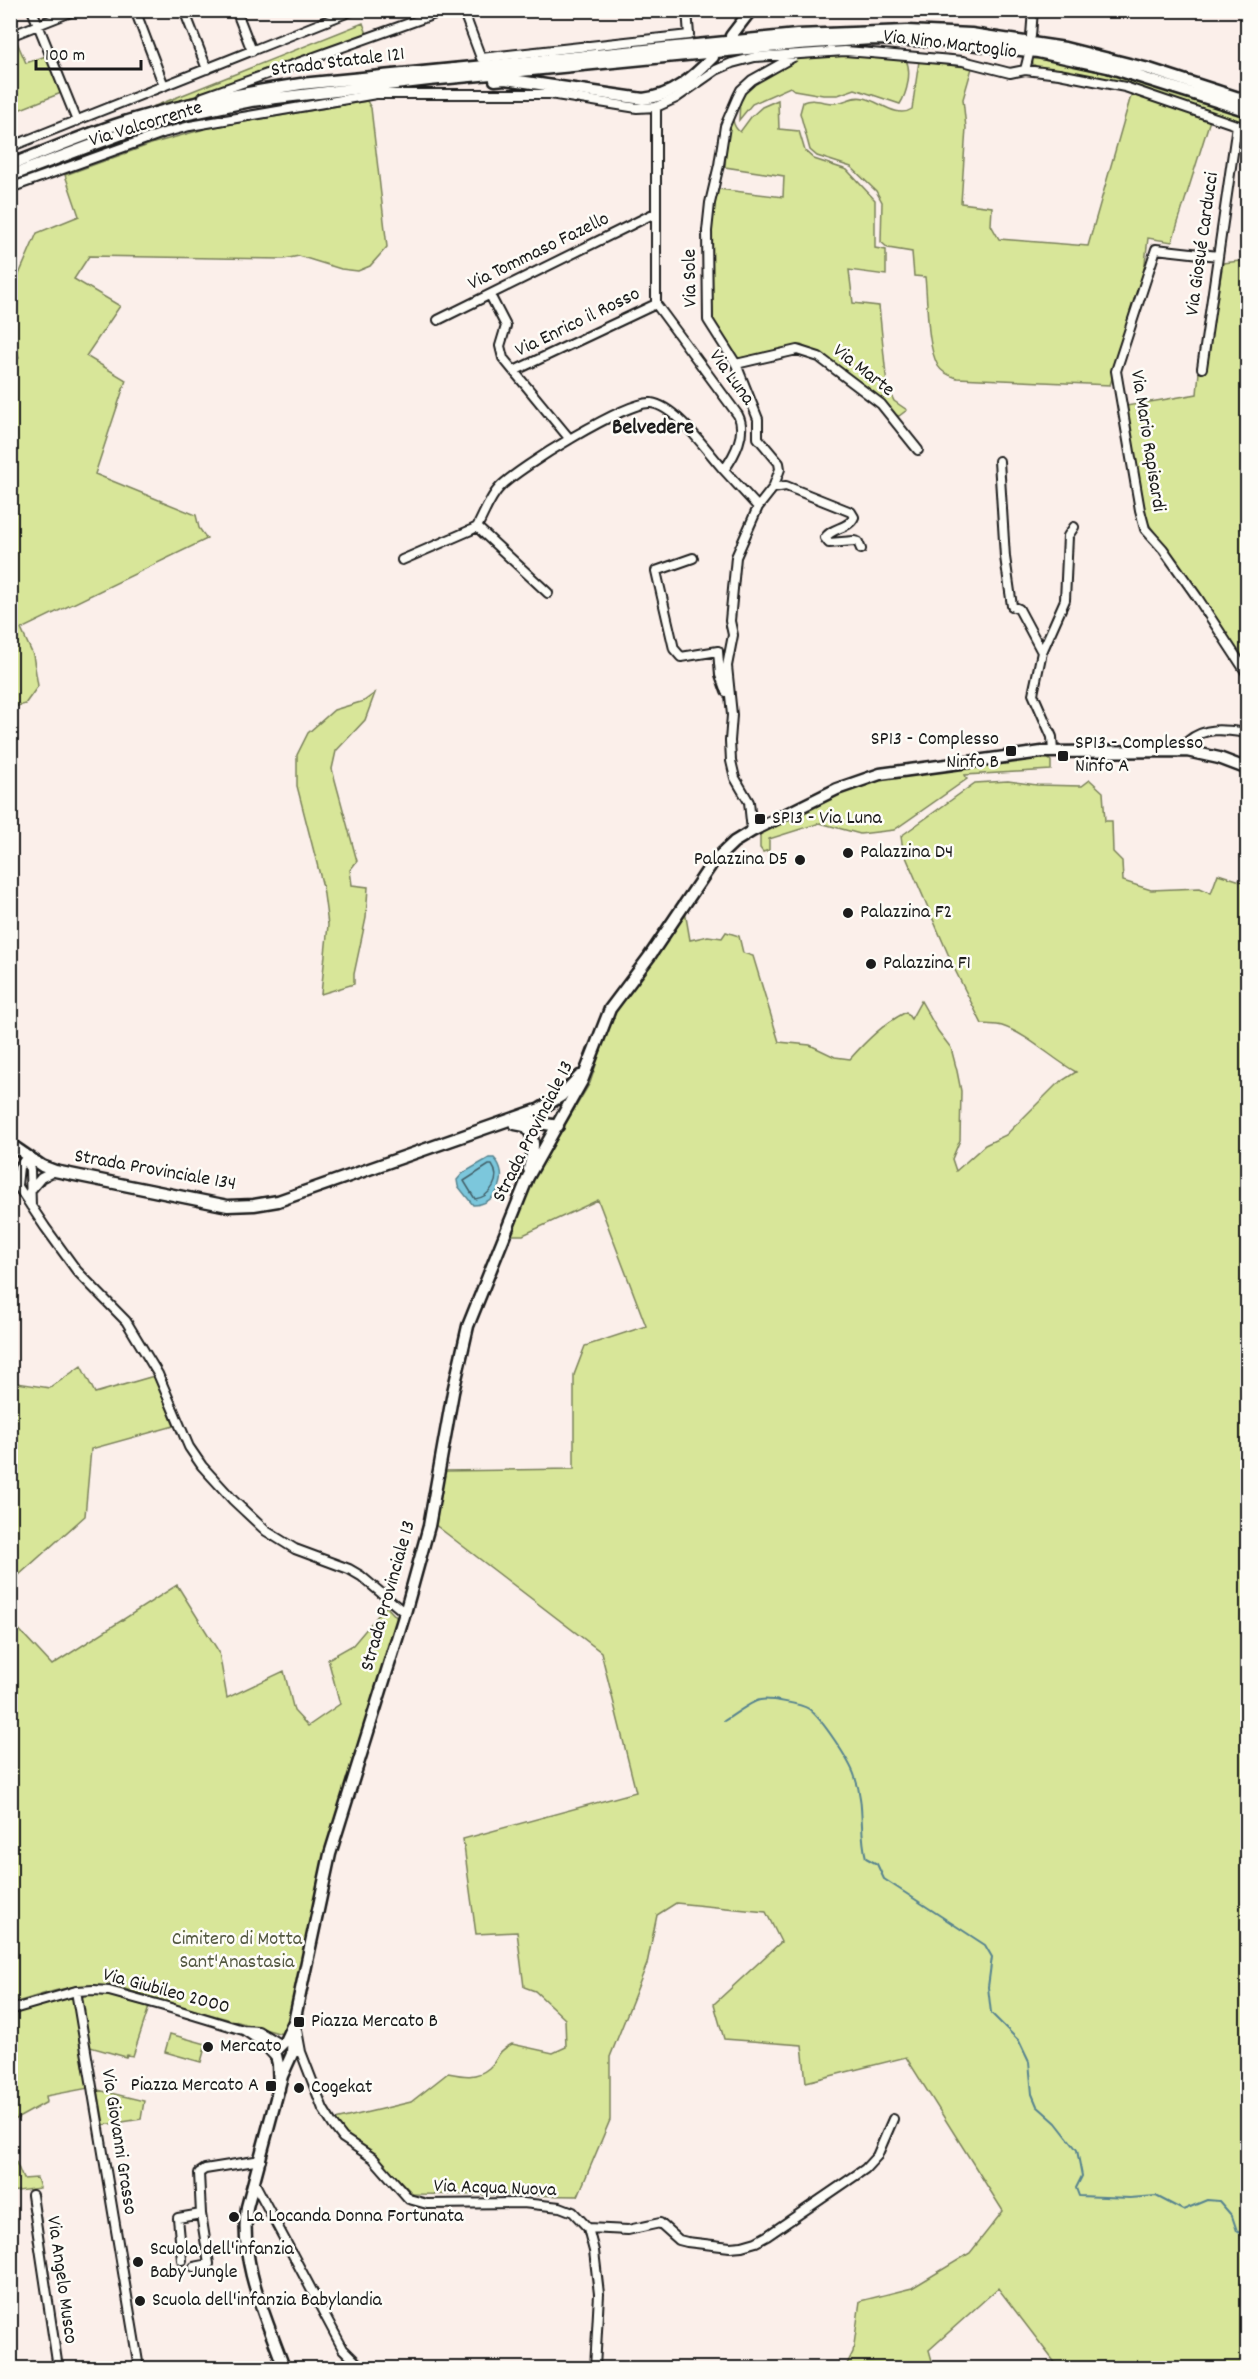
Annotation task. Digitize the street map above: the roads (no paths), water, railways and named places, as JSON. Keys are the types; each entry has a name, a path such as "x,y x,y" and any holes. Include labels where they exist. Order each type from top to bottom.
{"main road":[{"path":"731,36 751,10"},
{"name":"Strada Statale 121","path":"10,165 129,120 179,106 301,84 836,32 919,31 971,34 1039,43 1109,58 1248,101"},
{"name":"Strada Statale 121","path":"10,176 159,120 196,111 279,97 669,56 872,39 908,39 989,45 1038,52 1108,67 1248,111"},
{"path":"429,80 448,84 505,79 643,99 658,97 673,91 713,57"},
{"name":"Strada Provinciale 13","path":"289,2050 330,1854 405,1613 429,1526 455,1382 468,1326 528,1177 588,1068 606,1017 713,862 734,842 752,831 837,789 880,774 1053,752 1187,751 1219,758 1248,769"},
{"path":"470,1134 540,1109 568,1090 588,1068"},
{"path":"540,1109 548,1114 558,1126"},
{"path":"470,1134 528,1121 558,1126"},
{"path":"512,1123 525,1126 532,1138 534,1145 528,1177"},
{"name":"Strada Provinciale 134","path":"10,1144 27,1157 55,1171 228,1206 278,1201 470,1134"},
{"path":"279,2090 276,2048 289,2050 279,2090 261,2160 254,2182 245,2223 246,2250 285,2368"}],"street":[{"path":"32,10 76,121"},
{"path":"10,36 76,10"},
{"path":"135,10 164,86"},
{"path":"184,10 207,69"},
{"path":"236,10 252,51"},
{"path":"10,147 252,51 339,13 354,10"},
{"path":"179,106 446,10"},
{"path":"463,10 481,58 689,35 687,10"},
{"path":"1031,36 1033,10"},
{"name":"Via Nino Martoglio","path":"617,104 637,108 656,107 676,99 716,70 755,57 845,51 963,61 1010,73 1025,70 1125,87 1248,129"},
{"path":"1025,70 1029,54"},
{"name":"Via Sole","path":"773,488 780,475 779,463 758,438 758,419 736,364 708,320 707,231 711,195 720,165 725,126 741,90 763,72 795,56"},
{"name":"Via Valcorrente","path":"10,188 163,133 190,126 376,94 550,94 617,104"},
{"path":"656,107 656,303"},
{"name":"Via Giosué Carducci","path":"1203,368 1237,125"},
{"name":"Via Tommaso Fazello","path":"438,320 655,213"},
{"name":"Via Mario Rapisardi","path":"1218,256 1156,249 1116,371 1145,529 1163,549 1197,597 1248,675"},
{"path":"490,295 506,326 500,352 568,438"},
{"name":"Via Enrico il Rosso","path":"514,371 656,303"},
{"name":"Via Luna","path":"656,303 742,422 740,439 724,470"},
{"name":"Via Marte","path":"736,364 797,350 819,357 876,399 918,450"},
{"path":"402,560 477,526 499,487 568,438 632,406 650,403 673,413 758,507"},
{"path":"999,461 1005,557 1012,606 1019,609 1042,652"},
{"path":"752,831 749,802 735,778 731,761 732,716 727,666 733,635 730,621 736,556 758,507 773,488 786,486 850,512 854,518 852,523 829,533 825,538 829,543 858,542 861,549"},
{"path":"477,526 549,593"},
{"path":"1053,752 1052,737 1033,694 1042,652 1065,600 1068,536 1074,527"},
{"path":"693,558 656,571 674,650 681,657 718,651 720,675 729,699"},
{"path":"1187,751 1188,741 1198,733 1217,729 1248,733"},
{"path":"17,1185 19,1167 27,1157"},
{"path":"27,1157 32,1207"},
{"path":"10,1171 17,1185 77,1271 126,1321 158,1374 182,1433 195,1458 252,1520 281,1541 361,1576 405,1613"},
{"path":"30,1191 41,1178 55,1171"},
{"name":"Via Giubileo 2000","path":"10,2010 76,1991 109,1991 243,2030 258,2031 289,2050"},
{"name":"Via Giovanni Grasso","path":"76,1991 139,2368"},
{"name":"Via Acqua Nuova","path":"297,2008 298,2039 289,2050 323,2109 343,2138 373,2158 409,2199 427,2204 523,2203 560,2207 573,2212 588,2228"},
{"path":"243,2030 260,2041 276,2058"},
{"path":"595,2368 599,2294 594,2251 588,2228 628,2230 660,2223 679,2240 687,2242 730,2247 756,2242 865,2169 877,2156 893,2119"},
{"path":"194,2267 209,2264 201,2214 199,2174 205,2169 261,2160"},
{"path":"254,2182 344,2349 362,2368"},
{"name":"Via Angelo Musco","path":"32,2195 58,2368"},
{"path":"182,2260 178,2218 201,2214"}],"water":[{"path":"489,1158 494,1158 499,1165 501,1180 499,1188 489,1200 473,1205 458,1186 457,1180 463,1173"}],"waterway":[{"path":"724,1721 756,1701 770,1700 793,1703 809,1709 828,1731 848,1761 858,1787 866,1858 877,1864 884,1879 985,1945 992,1957 988,1987 991,2013 1019,2041 1029,2062 1032,2094 1037,2106 1056,2123 1077,2150 1082,2176 1076,2188 1079,2196 1130,2198 1156,2196 1183,2210 1207,2200 1219,2201 1232,2216 1237,2231 1245,2237"}],"place":[{"name":"SP13 - Complesso Ninfo B","path":"1011,751"},
{"name":"SP13 - Complesso Ninfo A","path":"1063,756"},
{"name":"SP13 - Via Luna","path":"760,819"},
{"name":"Palazzina D4","path":"848,853"},
{"name":"Palazzina D5","path":"800,860"},
{"name":"Palazzina F2","path":"848,913"},
{"name":"Palazzina F1","path":"871,964"},
{"name":"Piazza Mercato B","path":"299,2022"},
{"name":"Mercato","path":"208,2047"},
{"name":"Piazza Mercato A","path":"271,2086"},
{"name":"Cogekat","path":"299,2088"},
{"name":"La Locanda Donna Fortunata","path":"234,2217"},
{"name":"Scuola dell'infanzia Baby Jungle","path":"138,2262"},
{"name":"Scuola dell'infanzia Babylandia","path":"140,2301"}],"district":[{"name":"Belvedere","path":"653,428"}],"park label":[{"name":"Cimitero di Motta Sant'Anastasia","path":"237,1952"}]}
